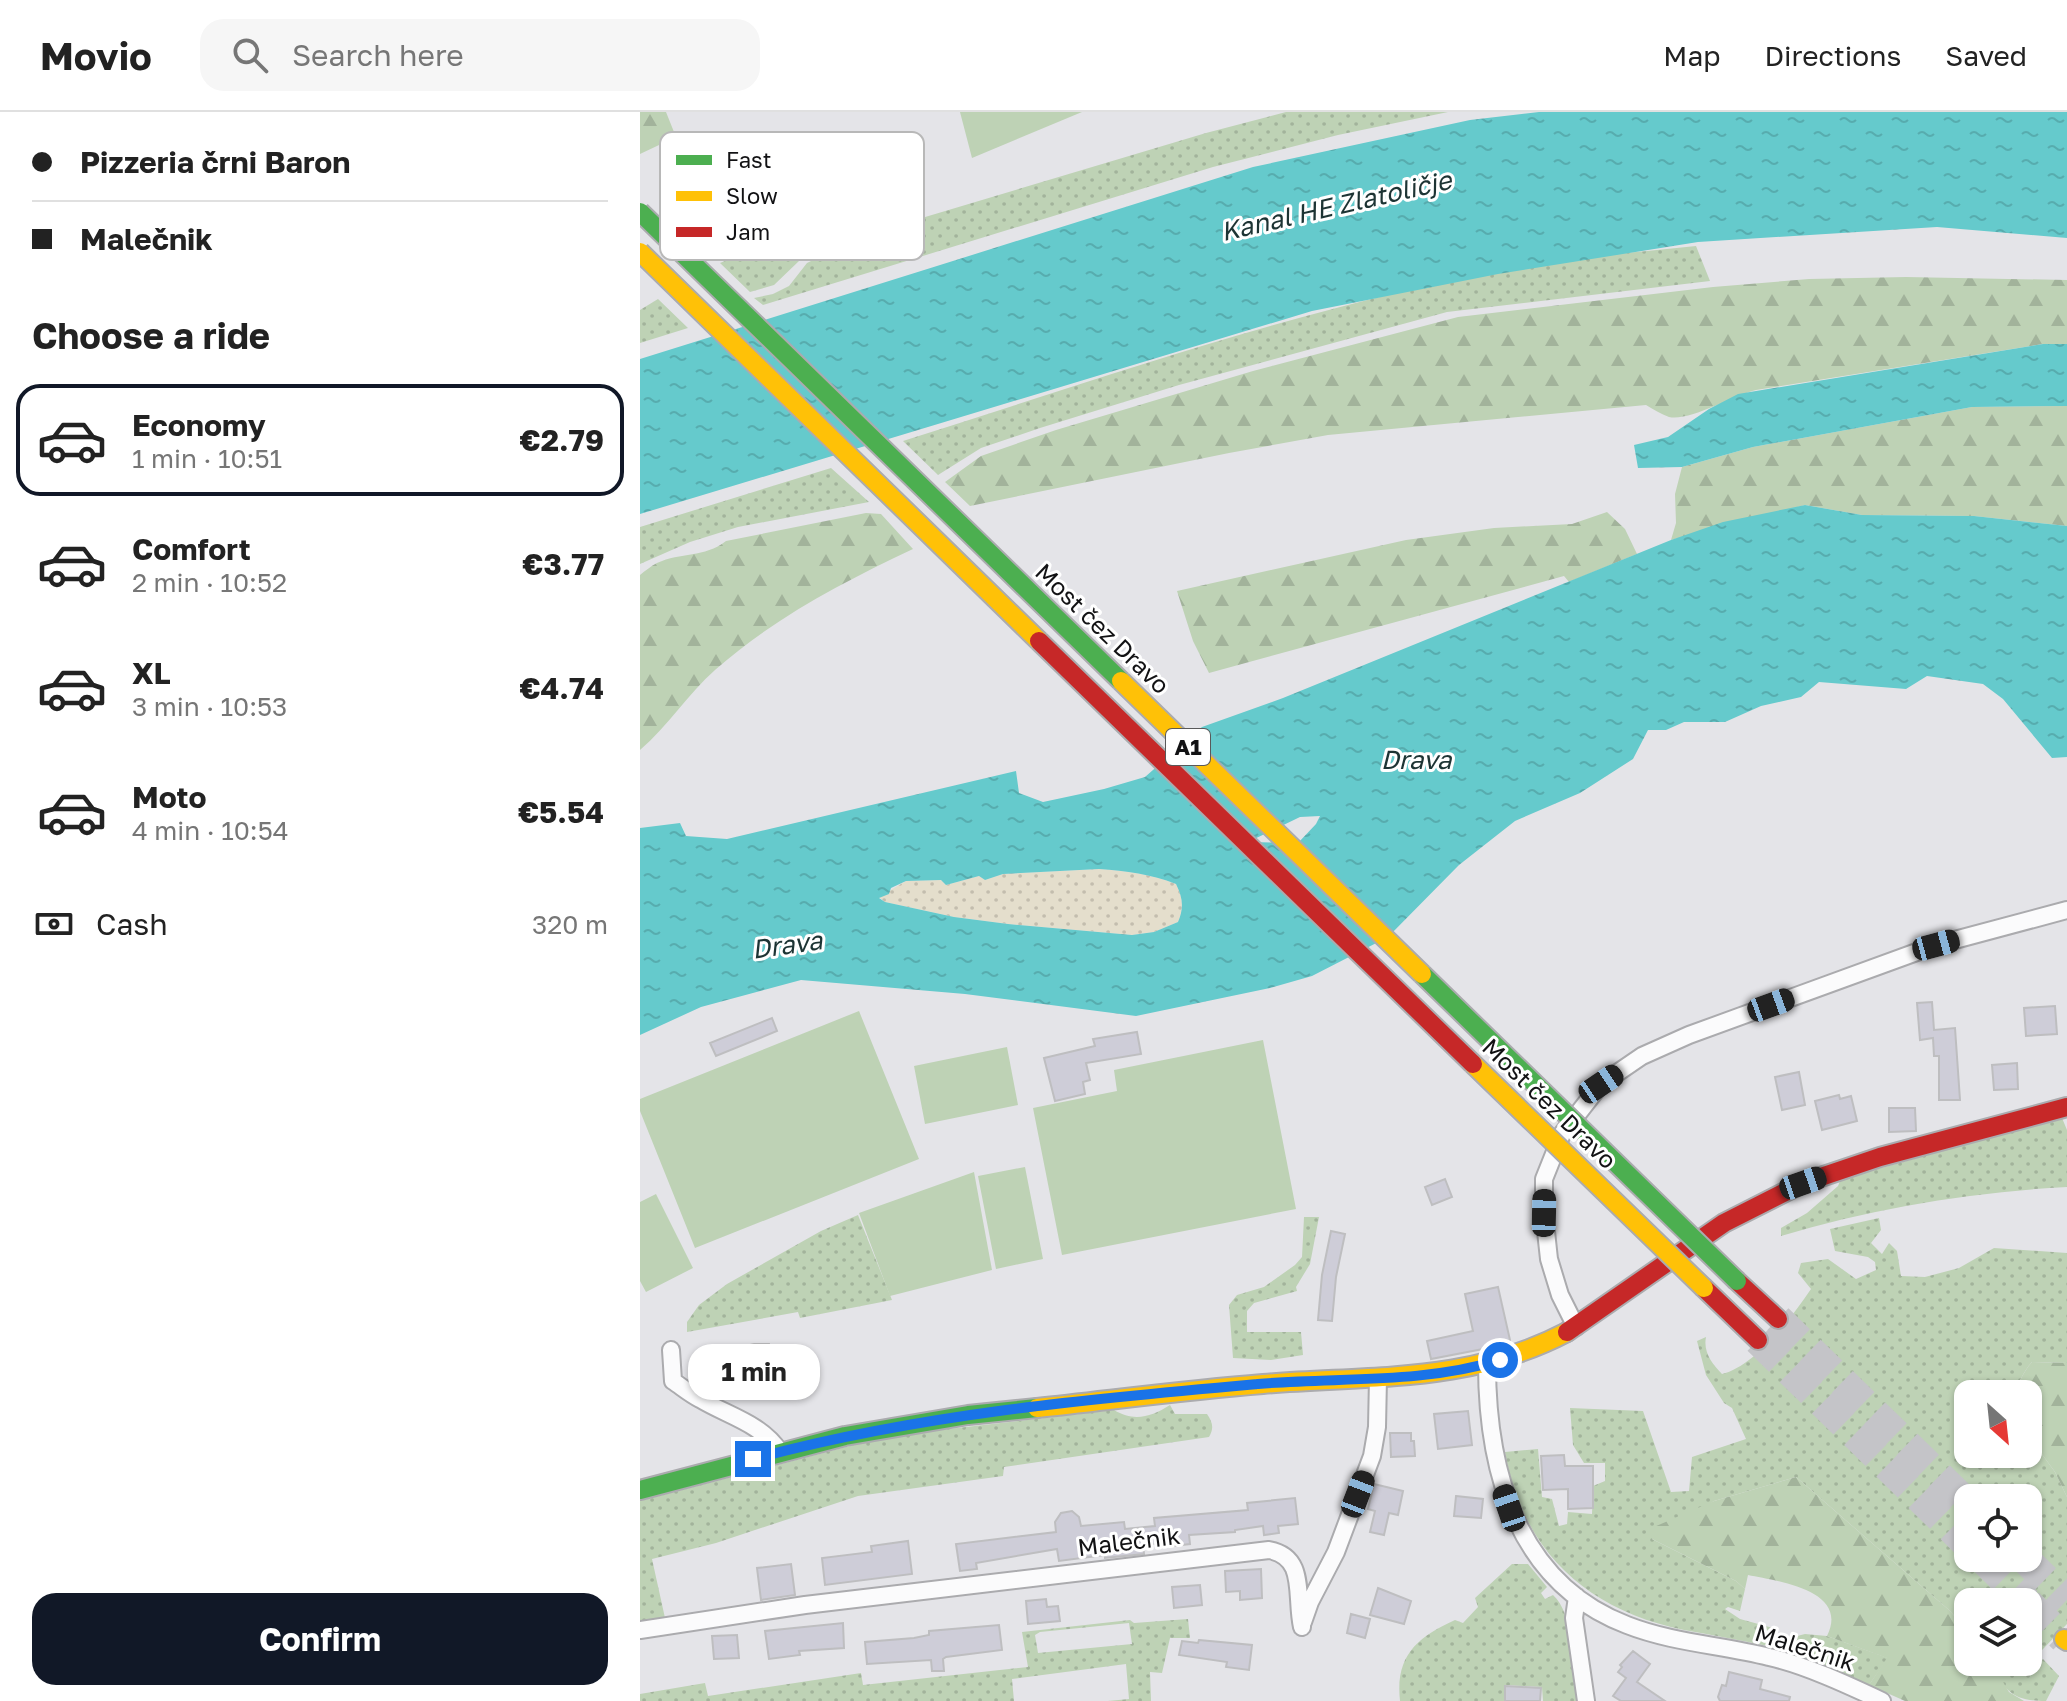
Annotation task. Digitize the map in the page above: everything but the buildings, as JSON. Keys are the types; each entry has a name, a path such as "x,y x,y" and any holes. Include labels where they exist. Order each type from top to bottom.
{"main road":[{"name":"Most čez Dravo","path":"640,212 660,231"},
{"name":"Most čez Dravo","path":"640,252 1758,1340"},
{"name":"Most čez Dravo","path":"689,260 1778,1319"},
{"path":"640,1490 780,1452 896,1426 968,1415 1262,1384 1435,1374 1487,1364 1540,1346 1576,1327 1724,1223 1803,1183 1880,1157 2067,1107"}],"street":[{"path":"1576,1327 1560,1295 1549,1259 1544,1179 1562,1134 1601,1084 1642,1056 1689,1035 1936,945 2067,910"},
{"path":"671,1350 673,1381 699,1399 754,1426 772,1440 780,1452"},
{"name":"Malečnik","path":"1487,1364 1496,1465 1509,1508 1518,1528 1545,1567 1577,1597 1636,1628 1661,1636 1771,1657 1882,1701"},
{"name":"Malečnik","path":"640,1630 820,1603 1269,1550 1282,1552 1294,1564 1302,1627 1305,1612 1336,1552 1372,1456 1377,1427 1378,1378"},
{"path":"1577,1597 1574,1618 1586,1701"}],"green space":[{"path":"640,112 666,112 674,132 660,132 660,145 640,154"},
{"path":"960,112 1082,112 972,158"},
{"path":"1286,112 1448,112 1338,135 1213,167 924,256 924,217"},
{"path":"1696,246 1710,281 1447,312 1179,385 1040,428 981,448 938,475 903,441 1143,364 1386,295 1551,262"},
{"path":"727,260 801,260 774,285 750,292 720,263"},
{"path":"813,260 910,260 763,305 754,298 789,286"},
{"path":"1809,279 2067,280 2067,344 2043,344 1756,390 1688,416 1669,417 1646,405 1328,435 970,506 945,482 981,456 1056,430 1253,371 1458,317 1713,287"},
{"path":"658,299 688,328 640,343 640,310"},
{"path":"2067,406 2067,526 1974,516 1862,515 1805,505 1671,540 1676,523 1675,494 1682,467 1753,447 1972,407"},
{"path":"831,468 869,502 738,527 690,542 640,564 640,527"},
{"path":"1607,512 1625,529 1637,554 1569,582 1564,576 1209,673 1193,641 1177,591 1406,540 1494,528 1572,524"},
{"path":"866,513 881,514 913,549 835,588 761,634 705,679 640,750 640,575 657,563 701,553 726,541"},
{"path":"859,1011 919,1159 695,1248 640,1111 640,1099"},
{"path":"1263,1040 1296,1209 1062,1255 1033,1108 1117,1091 1114,1070"},
{"path":"1007,1047 1018,1105 925,1124 914,1066"},
{"path":"2062,1118 2067,1130 2067,1187 1922,1203 1851,1217 1781,1236 1781,1228 1807,1213 1840,1181 1849,1177"},
{"path":"1025,1167 1043,1259 996,1269 978,1176"},
{"path":"974,1172 992,1270 890,1296 859,1213"},
{"path":"656,1194 693,1268 646,1292 640,1281 640,1202"},
{"path":"858,1215 892,1300 800,1318 798,1312 687,1332 687,1322 699,1305 727,1284 821,1231"},
{"path":"1304,1217 1319,1217 1310,1264 1296,1287 1297,1291 1254,1303 1247,1311 1247,1332 1301,1332 1303,1355 1271,1360 1233,1358 1229,1305 1237,1295 1264,1287 1302,1257"},
{"path":"1879,1218 1881,1230 1871,1243 1882,1254 1889,1243 1897,1251 1901,1276 1925,1277 1959,1268 1994,1248 2067,1253 2067,1363 2032,1362 2020,1380 1954,1380 1954,1468 2042,1468 2042,1454 2067,1497 2067,1624 2042,1650 2042,1588 1954,1588 1954,1616 1796,1477 1714,1501 1652,1539 1736,1581 1745,1589 1740,1611 1725,1609 1740,1619 1773,1628 1768,1646 1684,1630 1649,1621 1618,1608 1564,1571 1526,1519 1505,1452 1538,1449 1542,1497 1552,1499 1559,1526 1567,1524 1568,1512 1592,1514 1593,1486 1605,1481 1605,1463 1584,1463 1573,1445 1570,1408 1643,1411 1671,1492 1689,1491 1692,1457 1746,1439 1732,1408 1724,1403 1706,1375 1697,1341 1706,1337 1709,1357 1722,1374 1735,1369 1772,1339 1811,1289 1798,1273 1801,1263 1828,1259 1856,1279 1876,1270 1875,1262 1868,1257 1835,1251 1830,1229"},
{"path":"2032,1362 2067,1363 2067,1497 2042,1454 2042,1380 2020,1380"},
{"path":"1170,1405 1175,1414 1207,1414 1212,1426 1209,1437 1004,1467 1003,1476 858,1496 716,1543 652,1559 665,1618 640,1624 640,1501 888,1436 1114,1410 1135,1417 1156,1413"},
{"path":"1796,1477 1954,1616 1954,1676 1999,1676 2009,1692 2024,1701 1905,1701 1869,1685 1887,1658 1827,1636 1831,1620 1828,1608 1820,1598 1792,1585 1748,1575 1745,1589 1736,1581 1652,1539 1654,1527 1714,1501"},
{"path":"1512,1564 1528,1564 1547,1587 1541,1593 1545,1599 1553,1595 1560,1603 1570,1629 1582,1701 1543,1701 1542,1687 1505,1685 1504,1701 1400,1701 1401,1672 1411,1650 1430,1634 1455,1620 1463,1623 1478,1607 1475,1598"},
{"path":"1188,1619 1190,1638 1170,1638 1162,1673 1150,1672 1151,1701 1108,1701 1129,1699 1126,1664 1012,1679 1014,1701 640,1701 640,1694 705,1683 708,1696 861,1673 863,1685 1028,1667 1022,1632 1130,1620 1134,1623","holes":["1129,1623 1132,1644 1038,1653 1035,1635"]},
{"path":"1805,1634 1827,1636 1888,1658 1869,1685 1780,1649 1785,1639"},
{"path":"2043,1659 2059,1676 2046,1701 2018,1697 1998,1676 2042,1676"}],"sand":[{"path":"1099,869 1138,874 1176,884 1182,903 1178,922 1154,932 1132,935 954,917 885,902 879,897 906,881 941,880 946,885 979,876 985,880 1003,874"}],"water":[{"name":"Kanal HE Zlatoličje","path":"1539,112 2067,112 2067,238 1937,227 1698,242 1498,274 1312,311 640,514 640,359 1253,167 1470,120"},
{"path":"2043,344 2067,344 2067,406 1972,407 1753,447 1682,467 1638,468 1634,445 1668,437 1738,394"},
{"name":"Drava","path":"1805,505 1862,515 1974,516 2067,526 2067,757 2052,758 2003,699 1983,684 1927,676 1906,689 1819,682 1801,697 1761,706 1725,722 1684,722 1666,730 1648,730 1633,759 1580,793 1515,821 1459,865 1388,937 1312,976 1136,1016 965,994 801,980 701,1007 640,1035 640,828 680,823 686,836 727,839 1016,771 1019,793 1043,802 1104,789 1145,777 1202,727 1283,698 1671,540 1723,522","holes":["1320,816 1298,843 1248,842 1300,817","1099,869 1138,874 1176,884 1182,903 1178,922 1154,932 1132,935 954,917 885,902 879,898 906,881 941,880 946,885 979,876 985,880 1003,874"]}],"tunnel":[{"path":"1778,1319 1954,1490"},
{"path":"1758,1340 1954,1531"},
{"path":"1996,1572 2013,1588"},
{"path":"2038,1572 2067,1600"},
{"path":"2042,1617 2064,1639"}],"traffic: fast":[{"path":"640,212 660,232"},
{"path":"689,260 1121,681"},
{"path":"1422,974 1737,1281"},
{"path":"640,1490 845,1436 968,1415 1037,1408"}],"traffic: slow":[{"path":"640,252 1039,641"},
{"path":"1121,681 1422,974"},
{"path":"1473,1064 1704,1288"},
{"path":"1037,1408 1235,1386 1456,1369 1530,1349 1567,1332"}],"traffic: jam":[{"path":"1039,641 1473,1064"},
{"path":"1567,1332 1724,1223 1803,1183 1880,1157 2067,1107"},
{"path":"1737,1281 1778,1319"},
{"path":"1704,1288 1758,1340"}],"route":[{"path":"753,1459 845,1436 968,1415 1262,1384 1435,1374 1500,1360"}]}
